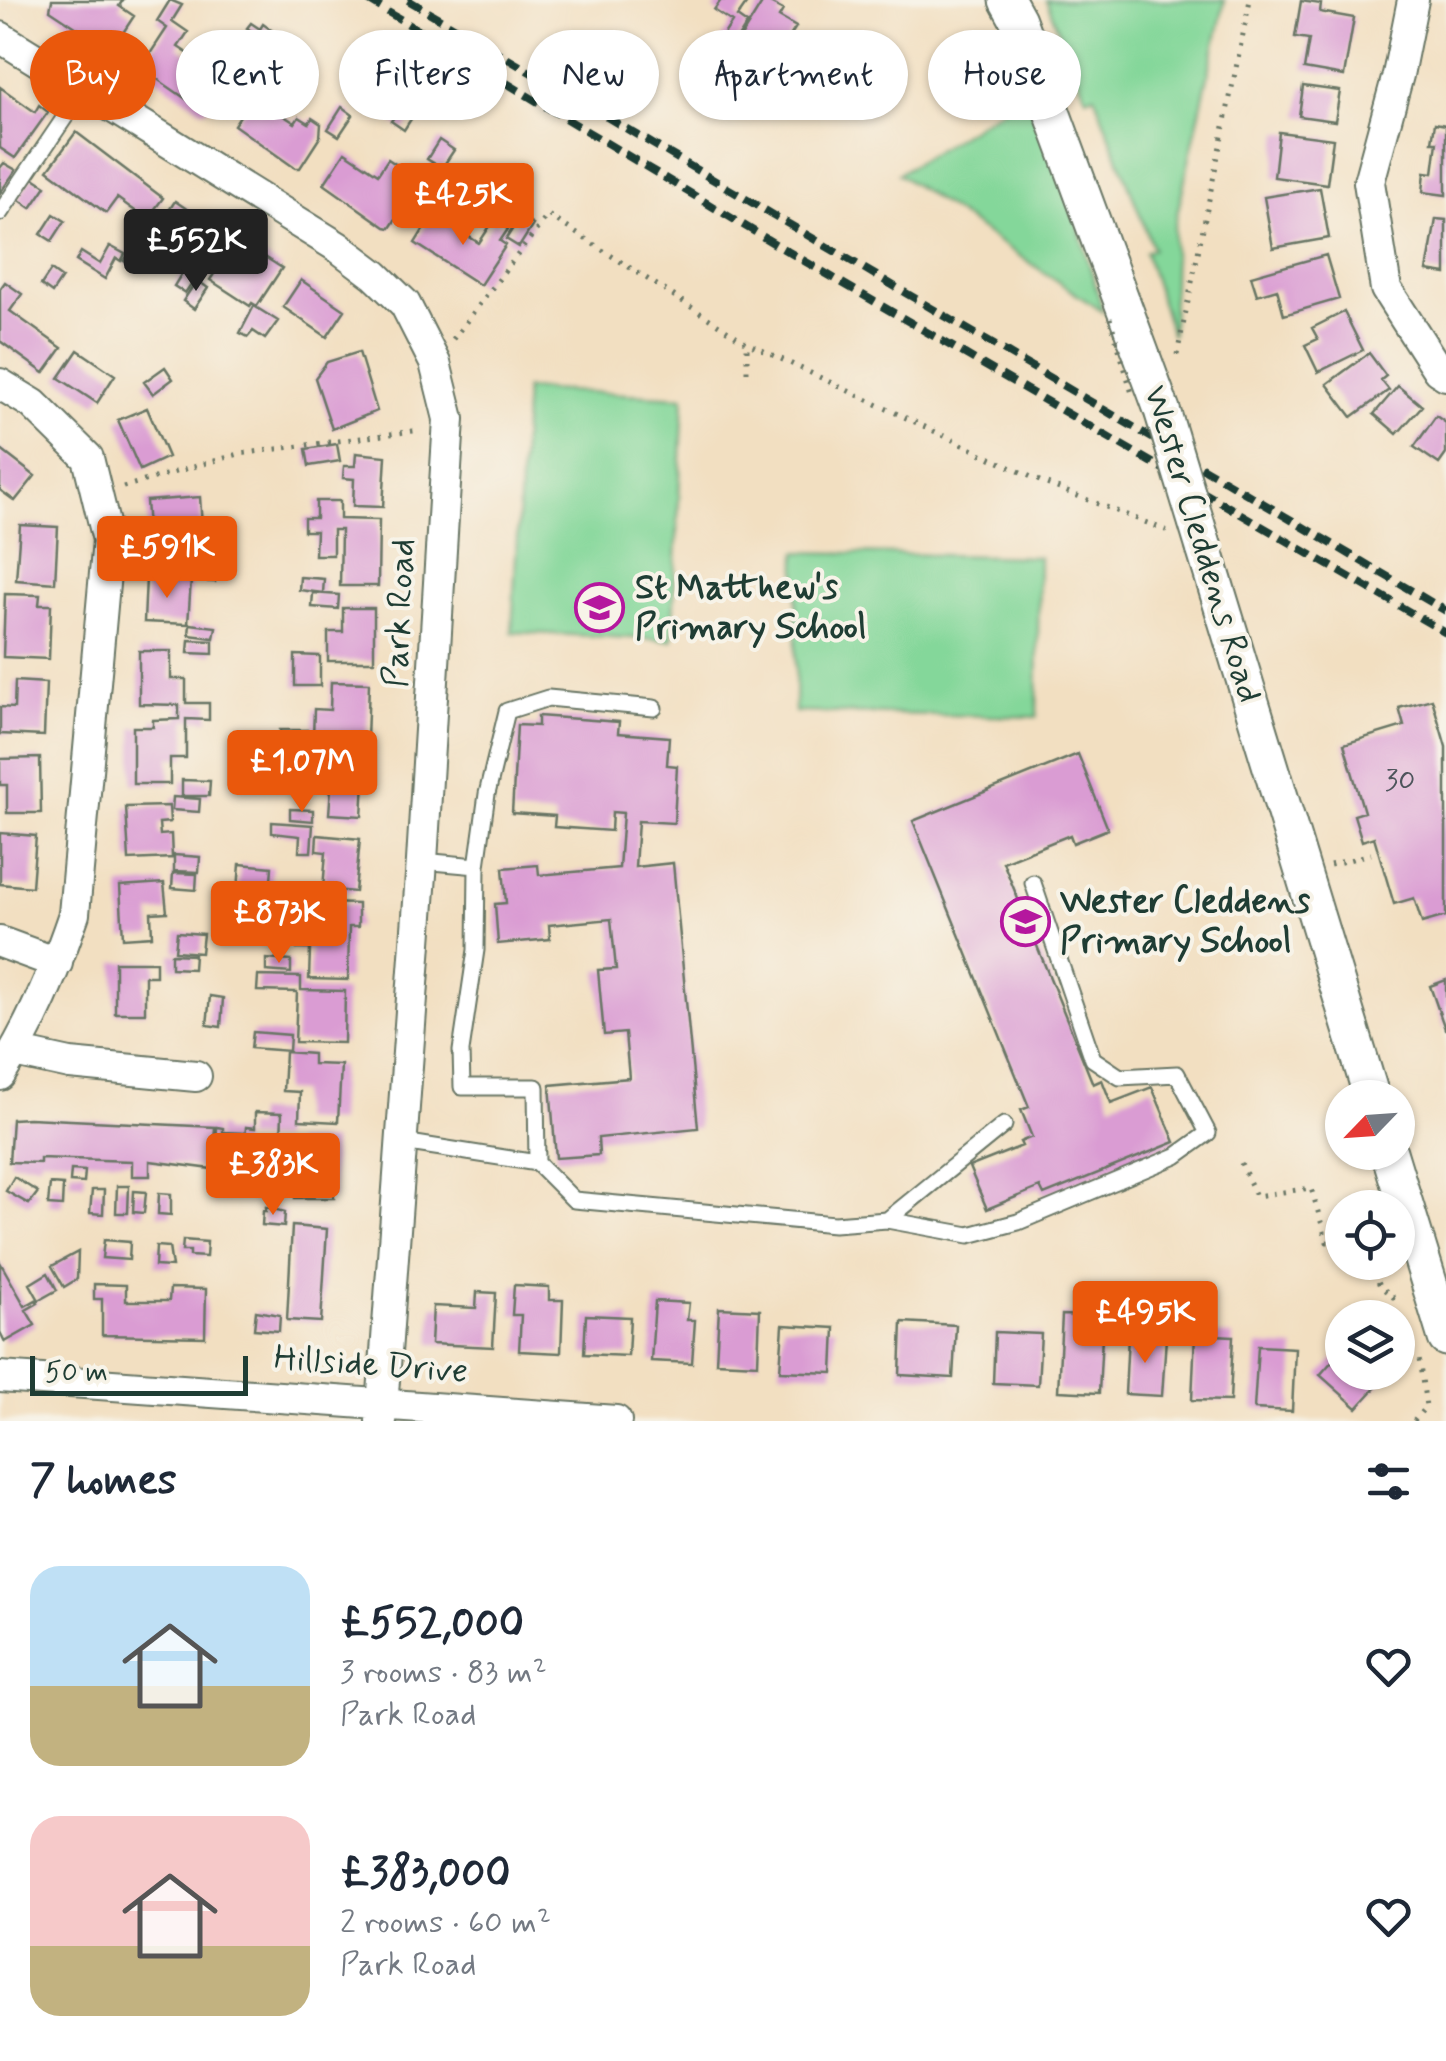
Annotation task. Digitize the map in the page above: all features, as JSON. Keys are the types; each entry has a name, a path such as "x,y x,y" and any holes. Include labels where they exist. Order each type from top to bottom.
{"street":[{"name":"Wester Cleddens Road","path":"1007,0 1018,20 1162,410 1367,1080"},
{"path":"1412,0 1398,75 1370,182 1386,289 1438,370 1446,375"},
{"name":"Park Road","path":"0,37 30,56"},
{"name":"Park Road","path":"133,120 350,256 406,304 434,362 449,426 382,1412"},
{"path":"0,384 33,404 88,458 108,540 74,914 58,964 8,1064 70,1064 196,1076"},
{"path":"0,942 58,964"},
{"path":"1395,1170 1446,1338"},
{"name":"Hillside Drive","path":"0,1376 382,1412 616,1421"}],"lane":[{"path":"0,213 63,120"},
{"path":"537,1163 536,1087 462,1087 460,1051 476,950 477,866 507,711 548,698 654,708"},
{"path":"422,861 477,866"},
{"path":"403,1142 537,1163 574,1200 834,1224 887,1220 969,1234 1018,1222 1176,1156 1208,1133 1176,1074 1120,1077 1093,1059 1032,883"},
{"path":"887,1220 1004,1125"}],"path":[{"path":"1176,360 1250,0"},
{"path":"434,362 548,215 748,343 1044,483 1171,532"},
{"path":"747,372 748,343"},
{"path":"97,495 239,454 449,426"},
{"path":"1304,872 1371,854"},
{"path":"1241,1163 1256,1196 1310,1188 1325,1236"},
{"path":"1378,1280 1392,1297 1400,1295"}],"green space":[{"path":"1046,0 1225,0 1174,228 1172,336 1145,252 1153,249 1094,94 1086,97 1081,85 1081,30 1058,30"},
{"path":"984,120 1037,120 1070,198 1103,312 898,174"},
{"path":"525,389 684,397 672,640 512,632"},
{"path":"797,552 1039,557 1037,717 795,712"}],"building":[{"path":"52,0 123,0 119,6 134,16 125,30 80,30 50,10"},
{"path":"170,0 182,5 172,21 185,30 176,30 176,92 156,78 156,45 167,28 157,21"},
{"path":"721,0 749,0 737,17 747,24 743,30 727,30 732,22 714,10"},
{"path":"764,0 783,10 779,17 796,27 794,30 745,30"},
{"path":"1301,1 1321,4 1320,12 1354,18 1344,76 1304,69 1309,39 1295,37"},
{"path":"251,23 271,30 250,30 247,28"},
{"path":"1303,86 1340,91 1335,121 1299,116"},
{"path":"0,87 30,108 30,120 42,120 15,158 0,148"},
{"path":"339,112 339,120 350,120 339,136 328,129"},
{"path":"237,120 309,123 315,120 321,124 320,137 300,168 234,125"},
{"path":"392,120 410,120 404,130"},
{"path":"1435,123 1446,125 1446,195 1423,192 1425,172 1433,173"},
{"path":"76,132 163,198 142,226 133,220 138,213 117,198 106,213 48,170"},
{"path":"1279,132 1333,139 1327,184 1274,177"},
{"path":"439,140 454,150 442,168 427,159"},
{"path":"345,152 378,174 388,159 421,181 431,164 442,172 435,187 445,171 457,179 443,202 418,185 390,228 385,227 324,184"},
{"path":"4,163 16,170 0,193 0,168"},
{"path":"32,177 46,186 31,208 18,199"},
{"path":"1320,188 1329,238 1273,248 1264,197"},
{"path":"175,201 212,226 193,254 175,241 167,253 152,242 134,267 124,261 145,229 153,235"},
{"path":"54,214 65,221 52,241 41,234"},
{"path":"433,214 479,243 494,220 508,229 500,241 506,245 480,285 415,243"},
{"path":"520,217 533,225 519,247 506,239"},
{"path":"1436,219 1446,220 1446,274 1427,271"},
{"path":"237,239 282,268 257,306 250,306 210,280"},
{"path":"110,246 125,254 121,261 116,258 105,279 76,261 81,252 100,264"},
{"path":"1326,255 1339,299 1284,315 1277,289 1257,295 1251,276"},
{"path":"188,263 200,271 185,293 174,286"},
{"path":"51,270 62,278 52,293 41,285"},
{"path":"197,280 208,288 194,309 183,301"},
{"path":"301,280 345,310 327,337 283,307"},
{"path":"5,282 22,294 10,311 62,348 44,373 0,341 0,289"},
{"path":"254,306 278,321 265,339 253,331 248,337 240,333"},
{"path":"1344,312 1363,350 1318,372 1305,345 1318,339 1312,328"},
{"path":"78,350 115,375 97,403 59,378"},
{"path":"359,352 377,411 332,429 315,378 327,362"},
{"path":"1369,353 1386,376 1381,380 1389,390 1352,417 1327,384"},
{"path":"165,367 173,379 153,394 144,382"},
{"path":"1398,386 1422,406 1397,434 1374,414"},
{"path":"147,408 168,457 140,470 118,420"},
{"path":"1436,416 1446,423 1446,454 1439,464 1414,447"},
{"path":"337,444 340,461 309,466 306,449"},
{"path":"0,449 35,476 15,501 0,490"},
{"path":"356,453 386,456 383,507 353,506 354,479 343,478 344,466 355,466"},
{"path":"200,497 202,526 185,527 187,553 150,556 146,501"},
{"path":"316,501 340,501 340,519 379,520 378,586 340,586 341,530 333,530 333,555 315,555 316,531 304,531 304,518 316,518"},
{"path":"20,525 58,527 55,583 16,580"},
{"path":"203,555 228,558 227,570 202,567"},
{"path":"192,570 215,571 215,582 192,581"},
{"path":"146,577 191,580 188,624 144,622"},
{"path":"300,577 324,579 323,593 299,590"},
{"path":"313,593 339,595 338,609 312,607"},
{"path":"5,594 40,595 39,605 51,605 49,659 3,657"},
{"path":"343,608 374,608 374,661 328,661 328,632 343,632"},
{"path":"190,624 216,627 214,638 189,635"},
{"path":"189,640 213,641 213,654 188,653"},
{"path":"139,651 171,651 171,679 186,679 186,703 209,703 209,720 186,719 186,758 170,758 170,784 133,784 133,727 153,727 153,720 179,719 179,705 139,704"},
{"path":"295,655 320,656 320,686 295,686"},
{"path":"15,681 46,683 44,736 0,734 0,707 14,708"},
{"path":"331,682 369,683 367,740 313,737 314,709 330,710"},
{"path":"1432,699 1446,747 1446,916 1422,923 1414,898 1394,904 1374,837 1362,841 1354,815 1364,812 1344,744 1404,726 1399,708"},
{"path":"538,716 619,722 618,733 669,737 667,765 677,766 674,823 638,821 635,867 673,863 698,1128 598,1138 599,1155 556,1158 550,1085 629,1078 625,1033 604,1035 598,970 616,969 611,919 549,925 550,939 498,944 495,904 506,903 503,868 538,865 539,875 619,868 623,813 612,812 611,831 554,827 555,816 512,813 517,725 538,726"},
{"path":"280,730 307,730 308,764 280,764"},
{"path":"1078,754 1108,829 1073,843 1070,835 1003,862 1093,1084 1102,1080 1111,1103 1152,1087 1175,1142 1044,1195 1040,1187 987,1209 969,1167 1022,1146 1020,1142 1032,1137 1021,1110 1029,1107 913,821"},
{"path":"40,758 41,813 7,813 7,785 0,785 0,759"},
{"path":"315,759 365,763 362,816 329,814 331,787 314,786"},
{"path":"182,780 210,781 209,796 182,796"},
{"path":"173,797 200,799 199,812 172,810"},
{"path":"169,806 170,822 159,823 160,835 171,834 172,858 129,860 126,807"},
{"path":"290,809 313,810 313,821 290,819"},
{"path":"272,822 313,825 311,852 299,852 300,836 272,833"},
{"path":"0,833 36,836 32,887 0,884"},
{"path":"317,835 360,839 355,892 323,889 326,852 316,851"},
{"path":"174,855 200,857 199,872 174,871"},
{"path":"240,864 272,867 270,893 238,890"},
{"path":"173,873 197,874 196,890 172,888"},
{"path":"164,883 167,912 151,913 152,936 123,938 120,886"},
{"path":"328,903 358,904 358,927 349,927 348,980 309,979 310,949 297,949 298,911 327,912"},
{"path":"177,932 203,934 201,953 175,951"},
{"path":"171,954 194,955 193,969 171,968"},
{"path":"266,959 291,961 291,973 266,971"},
{"path":"115,962 156,962 156,976 145,976 145,1013 115,1013"},
{"path":"258,976 301,977 301,990 345,991 344,1043 295,1042 297,992 257,991"},
{"path":"1446,980 1446,1029 1445,1029 1430,986"},
{"path":"210,996 223,998 221,1027 207,1025"},
{"path":"253,1032 290,1035 289,1051 251,1048"},
{"path":"285,1052 313,1054 313,1064 341,1065 338,1122 299,1120 300,1092 283,1091"},
{"path":"255,1112 282,1113 281,1140 245,1139 246,1127 255,1128"},
{"path":"12,1119 215,1127 212,1169 150,1161 150,1176 132,1176 132,1161 40,1158 40,1163 9,1162"},
{"path":"217,1127 223,1128 223,1132 242,1133 240,1162 215,1161"},
{"path":"332,1141 334,1198 295,1198 294,1142"},
{"path":"71,1170 85,1171 84,1183 70,1182"},
{"path":"14,1177 38,1192 29,1204 6,1191"},
{"path":"50,1184 63,1185 62,1206 48,1205"},
{"path":"117,1186 129,1186 128,1213 116,1213"},
{"path":"92,1190 104,1190 103,1214 90,1213"},
{"path":"134,1191 146,1192 144,1213 133,1212"},
{"path":"159,1193 171,1194 171,1215 158,1214"},
{"path":"266,1207 285,1212 284,1227 262,1225"},
{"path":"292,1226 327,1229 321,1322 287,1320"},
{"path":"104,1240 130,1242 129,1260 102,1258"},
{"path":"183,1240 207,1242 206,1257 182,1251"},
{"path":"156,1246 169,1247 172,1267 155,1266"},
{"path":"78,1252 77,1279 64,1287 52,1266"},
{"path":"0,1262 25,1306 36,1300 38,1303 26,1310 35,1325 5,1342 0,1332"},
{"path":"48,1273 57,1290 39,1300 30,1284"},
{"path":"94,1284 126,1285 126,1301 169,1301 170,1288 206,1289 205,1337 102,1335 102,1299 94,1299"},
{"path":"514,1285 549,1287 549,1300 563,1300 561,1353 519,1351 521,1315 512,1315"},
{"path":"477,1292 496,1293 493,1347 431,1344 433,1306 476,1308"},
{"path":"655,1301 689,1303 687,1320 695,1320 692,1363 651,1361"},
{"path":"719,1308 760,1310 758,1364 716,1362"},
{"path":"256,1311 280,1315 279,1331 254,1329"},
{"path":"586,1315 630,1317 628,1356 584,1354"},
{"path":"1062,1315 1103,1317 1099,1393 1058,1391"},
{"path":"902,1322 956,1325 953,1378 900,1375"},
{"path":"783,1325 835,1328 833,1373 780,1371"},
{"path":"995,1332 1041,1334 1038,1385 993,1383"},
{"path":"1195,1334 1233,1336 1230,1401 1192,1400"},
{"path":"1128,1336 1166,1338 1162,1396 1125,1394"},
{"path":"1258,1346 1295,1348 1292,1411 1254,1409"},
{"path":"1337,1390 1373,1390 1357,1408"}],"railway":[{"path":"368,0 775,244 1446,633"},
{"path":"408,0 1446,611"}],"place":[{"name":"St Matthew's Primary School","path":"600,608"},
{"name":"Wester Cleddens Primary School","path":"1025,922"}]}
